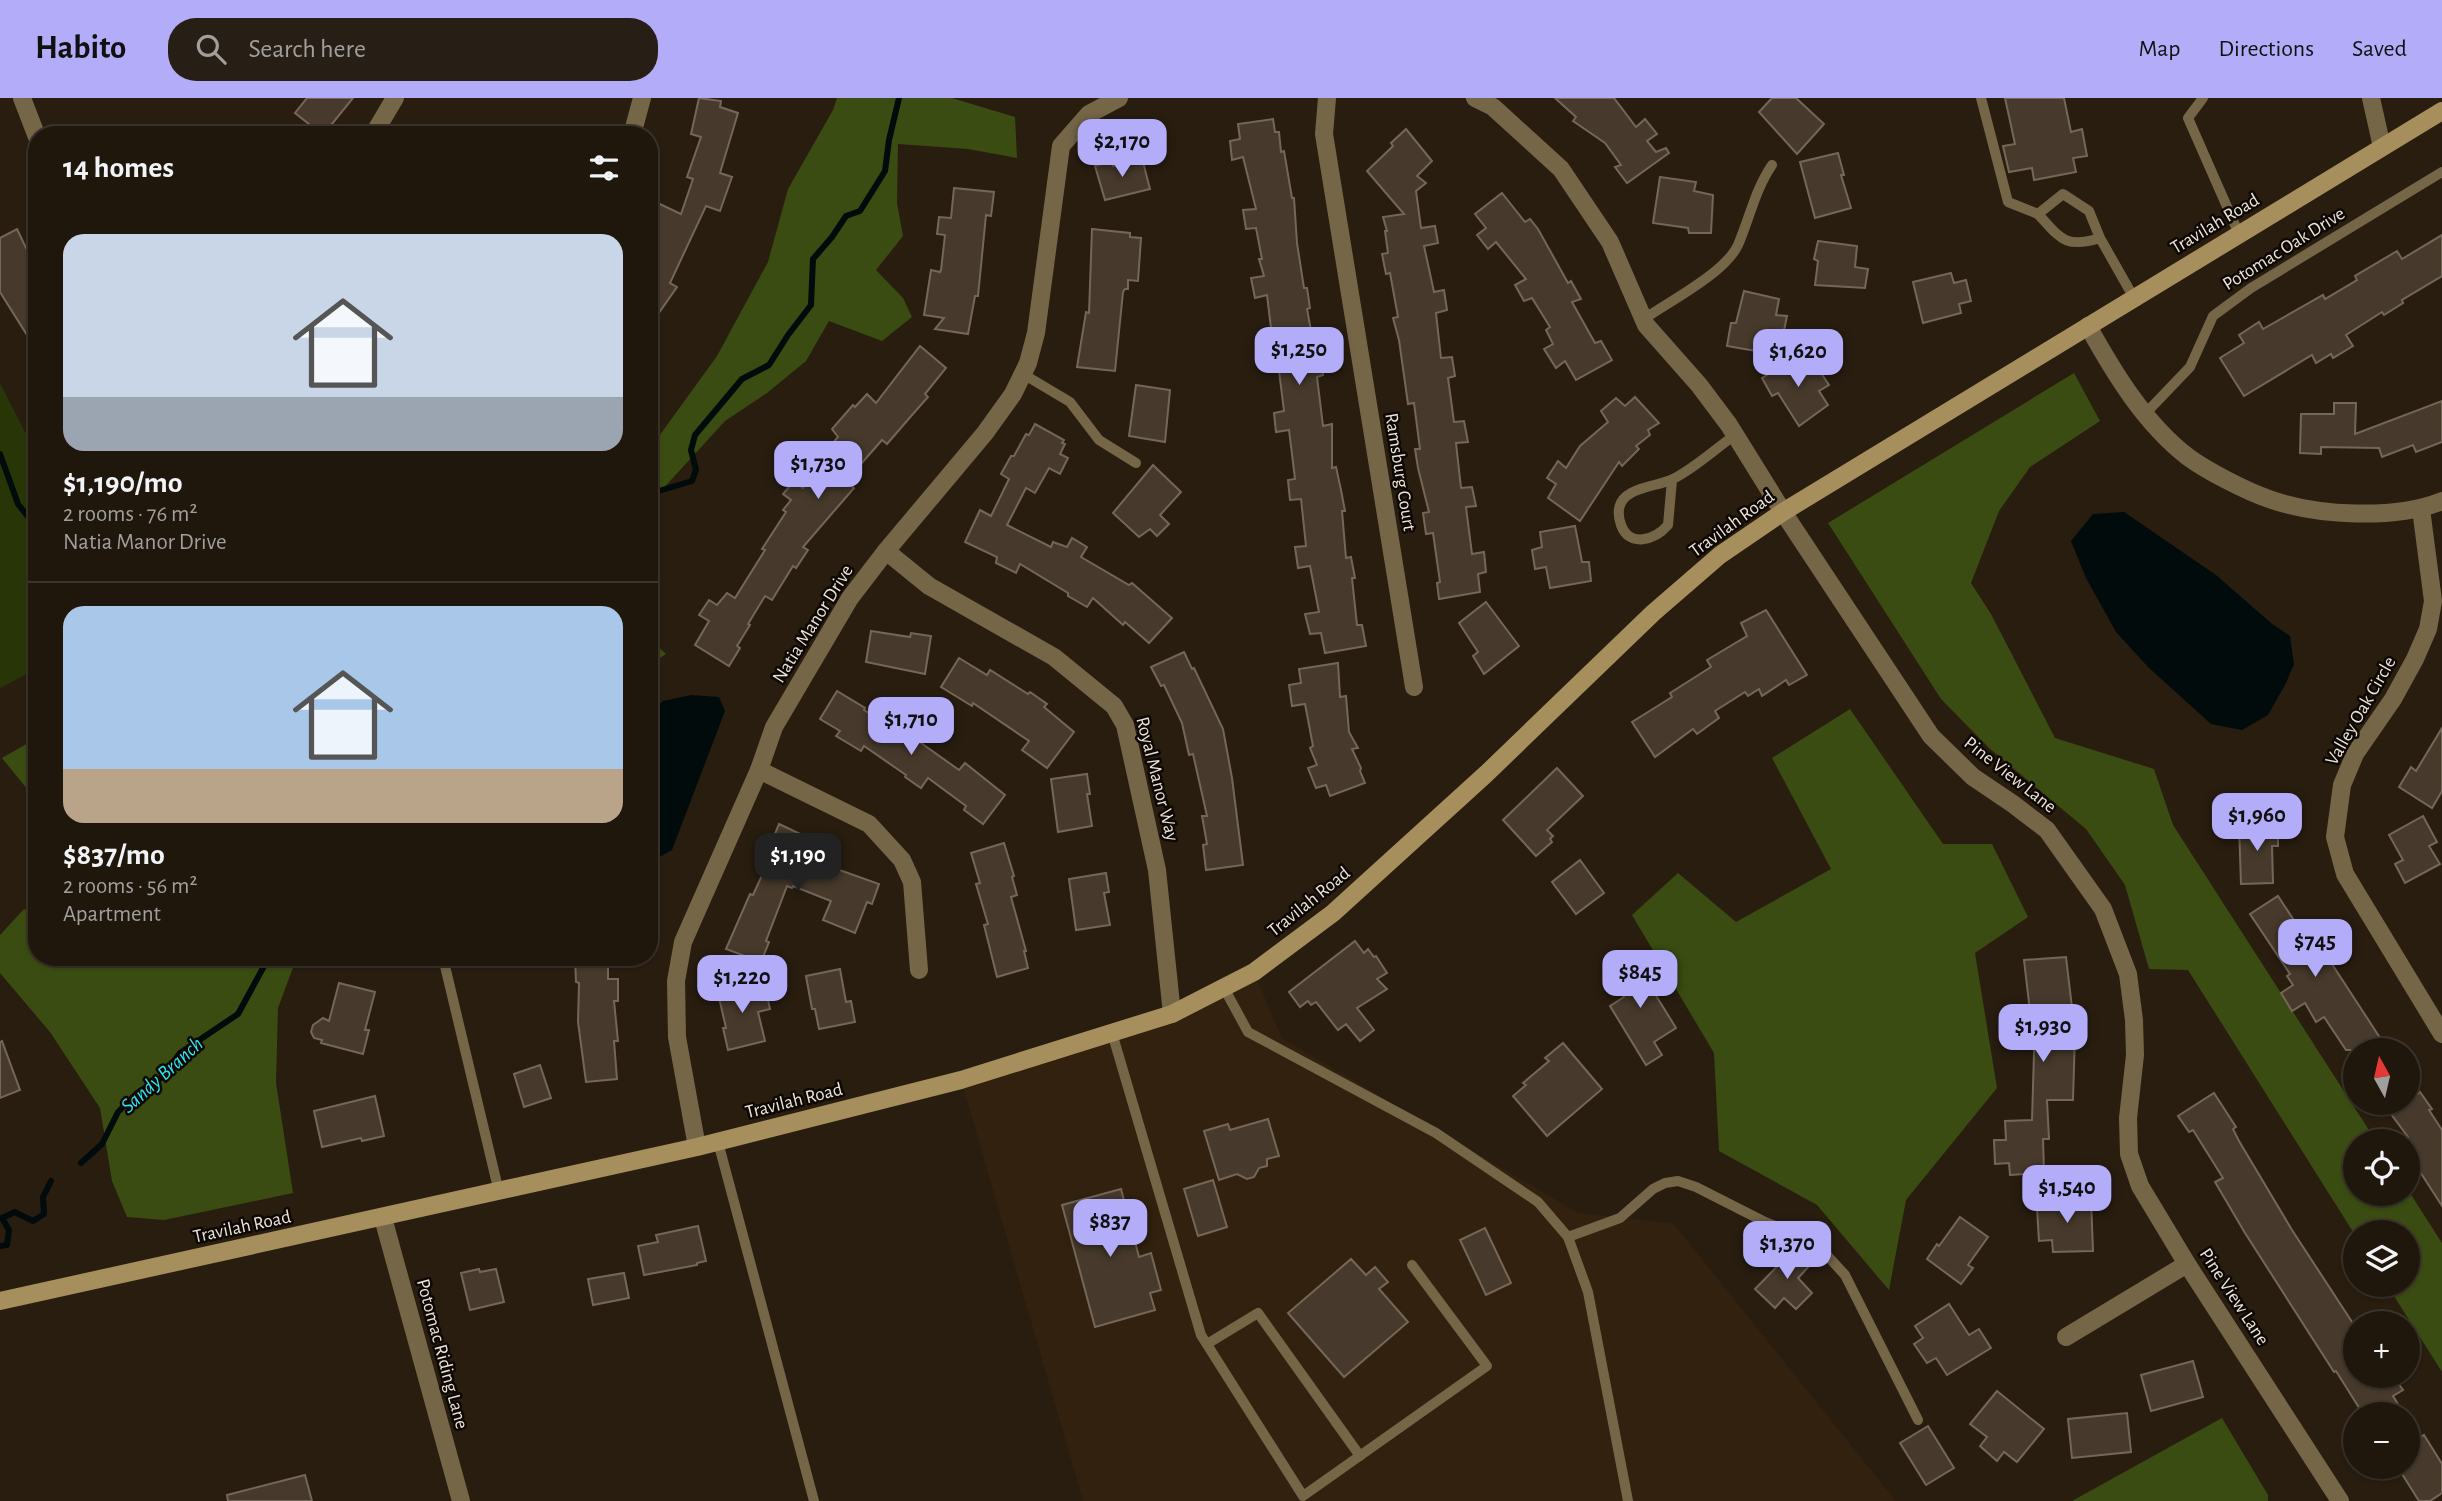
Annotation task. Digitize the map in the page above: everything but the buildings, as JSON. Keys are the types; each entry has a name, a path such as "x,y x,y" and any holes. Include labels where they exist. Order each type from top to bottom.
{"main road":[{"name":"Travilah Road","path":"0,1301 718,1142 961,1080 1172,1014 1254,972 1333,913 1486,774 1653,613 1720,555 1783,512 2442,111"}],"street":[{"path":"22,98 33,126"},
{"path":"378,126 395,98"},
{"path":"634,126 642,98"},
{"name":"Natia Manor Drive","path":"697,1147 677,1037 676,981 683,942 759,770 774,727 850,598 985,433 1013,394 1023,374 1036,333 1061,146 1089,114 1119,98"},
{"name":"Ramsburg Court","path":"1327,98 1324,134 1414,687"},
{"path":"1475,98 1493,107 1561,169 1610,242 1646,325 1699,385 1735,435 1783,512"},
{"path":"2371,98 2382,147"},
{"path":"2088,326 2112,369 2145,414 2188,457 2269,499 2323,511 2371,514 2421,509 2442,501"},
{"name":"Valley Oak Circle","path":"2421,509 2433,601 2428,629 2393,699 2355,754 2342,785 2335,837 2344,874 2442,1034"},
{"name":"Pine View Lane","path":"1783,512 1931,736 1973,777 2046,830 2103,909 2128,974 2135,1055 2128,1118 2129,1154 2140,1186 2187,1264 2340,1501"},
{"name":"Royal Manor Way","path":"886,551 929,586 1054,657 1114,706 1125,725 1157,870 1172,1014"},
{"path":"759,770 869,824 902,860 912,882 919,970"},
{"name":"Potomac Riding Lane","path":"383,1218 461,1501"},
{"path":"2066,1337 2187,1264"}],"lane":[{"path":"1981,98 2008,202 2038,214 2062,240 2082,244 2100,238"},
{"path":"2203,98 2188,118 2239,234"},
{"path":"1644,319 1718,270 1730,258 1758,188 1772,165"},
{"name":"Potomac Oak Drive","path":"2145,414 2190,367 2213,316 2252,288 2442,172"},
{"path":"2038,214 2063,194 2089,211 2100,238 2134,298"},
{"path":"1023,374 1070,402 1098,440 1136,463"},
{"path":"1672,480 1668,525 1653,538 1643,540 1632,539 1624,533 1619,522 1619,510 1624,499 1634,490 1672,480 1735,435"},
{"path":"445,966 499,1192"},
{"path":"1224,988 1248,1032 1436,1133 1538,1202 1568,1237 1588,1292 1628,1501"},
{"path":"1112,1033 1201,1335 1303,1496 1487,1366 1412,1265"},
{"path":"718,1142 814,1501"},
{"path":"1568,1237 1620,1218 1653,1189 1678,1181 1696,1186 1765,1222 1807,1238 1845,1275 1918,1420"},
{"path":"1207,1344 1258,1313 1360,1456"}],"shaded area":[{"path":"2124,512 2216,575 2290,636 2294,664 2268,715 2242,730 2211,724 2148,667 2116,632 2086,578 2071,541 2093,514"},
{"path":"691,695 719,697 725,711 672,850 658,858 658,706 663,701"},
{"path":"1254,972 1282,1038 1578,1213 1673,1223 1896,1501 1083,1501 961,1080 1172,1014"}],"green space":[{"path":"837,98 952,98 1015,117 1017,158 968,149 898,144 897,203 903,236 876,270 903,298 912,317 882,341 829,321 806,361 767,393 725,421 658,494 658,438 717,356 768,262 788,189 833,110"},
{"path":"2074,373 2100,421 2030,467 1999,511 1971,583 1991,614 2055,738 2154,769 2173,825 2343,1090 2343,1115 2359,1115 2368,1129 2343,1129 2343,1206 2418,1206 2442,1243 2442,1372 2420,1337 2420,1311 2403,1311 2395,1297 2420,1297 2420,1220 2346,1220 2188,970 2149,969 2125,885 2086,829 1989,748 1941,699 1828,523"},
{"path":"0,383 28,437 28,674 0,688"},
{"path":"658,646 666,654 658,659"},
{"path":"1850,709 1943,844 1992,844 2028,917 1975,953 1997,1088 1906,1200 1889,1290 1817,1205 1719,1151 1714,1053 1632,915 1678,873 1736,922 1831,869 1772,758"},
{"path":"28,743 28,790 2,758"},
{"path":"24,909 28,911 28,966 294,966 278,1008 276,1083 293,1193 164,1220 127,1217 112,1181 100,1108 50,1032 0,973 0,935"},
{"path":"2222,1418 2268,1495 2268,1501 2072,1501"}],"waterway":[{"name":"Sandy Branch","path":"658,491 692,481 696,470 691,450 695,435 742,379 769,365 811,305 813,259 846,216 860,211 885,171 899,98"},
{"path":"0,454 18,504 28,517"},
{"name":"Sandy Branch","path":"81,1163 102,1144 118,1112 137,1093 161,1078 180,1053 238,1014 264,966"},
{"name":"Sandy Branch","path":"0,1246 7,1245 9,1230 2,1218 15,1212 33,1221 44,1214 43,1197 51,1181"}]}
